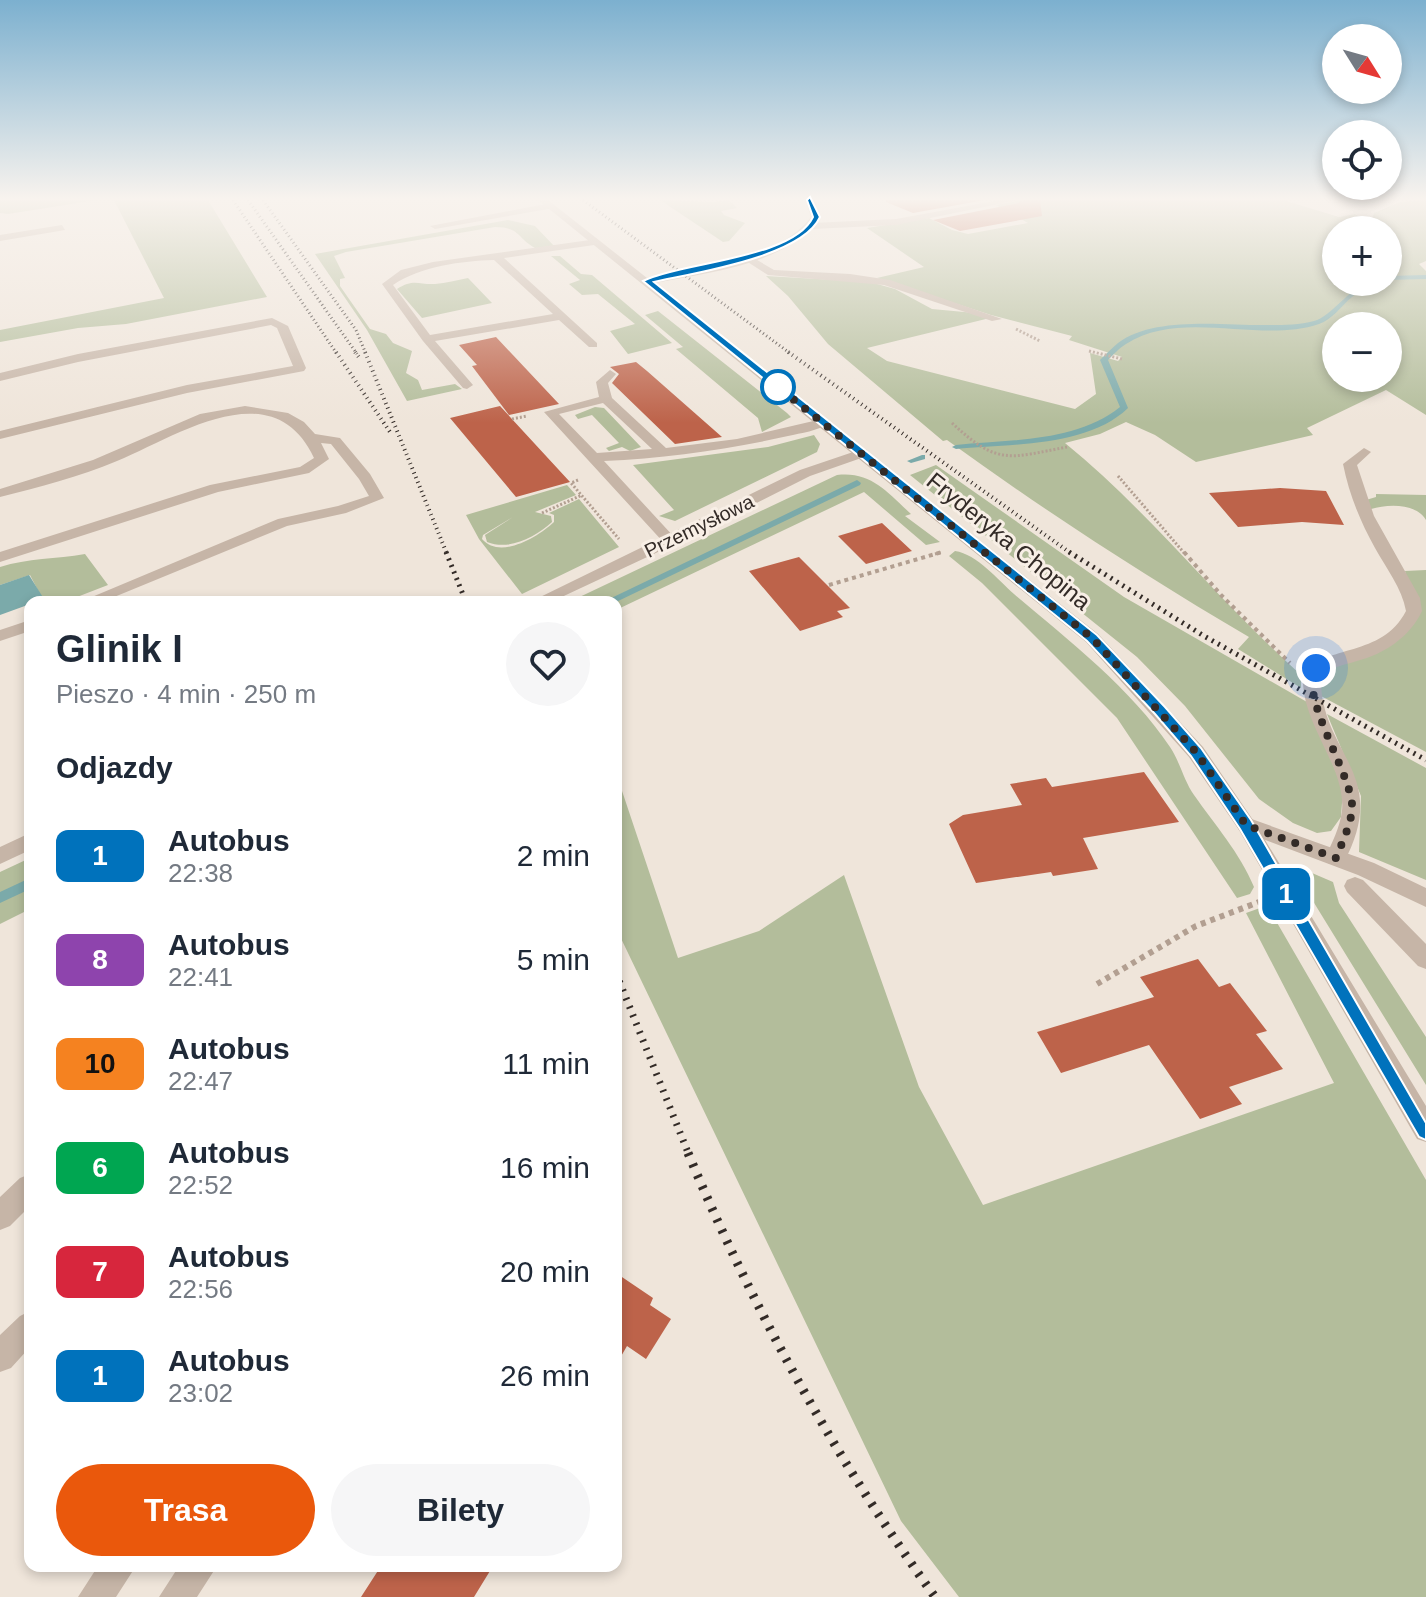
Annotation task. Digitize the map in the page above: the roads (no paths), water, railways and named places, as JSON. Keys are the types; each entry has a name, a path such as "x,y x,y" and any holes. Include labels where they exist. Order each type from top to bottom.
{"street":[{"path":"401,275 387,284 427,339 467,385"},
{"path":"516,275 593,345"},
{"name":"Fryderyka Chopina","path":"639,275 1092,638 1196,752 1246,825 1426,1130"},
{"path":"647,281 674,275"},
{"path":"802,275 886,282 996,319"},
{"path":"427,339 561,316"},
{"path":"0,377 78,358 272,321 282,326 300,368 187,389 0,435"},
{"path":"610,374 602,382 606,399 665,454"},
{"path":"606,399 550,412 670,541"},
{"path":"0,493 66,476 115,458 187,423 232,413 271,410 287,415 311,437 322,459 304,470 215,488 0,557"},
{"path":"593,457 665,454 738,444 822,423"},
{"path":"103,596 283,522 341,510 377,498 365,477 335,441 311,437"},
{"path":"1336,858 1352,808 1347,777 1319,714 1310,680 1316,668 1324,663 1358,655 1388,639 1405,627 1414,611 1412,598 1366,514 1352,475 1350,464 1364,452"},
{"name":"Przemysłowa","path":"551,596 805,473 862,453"},
{"path":"0,636 24,627"},
{"path":"1246,825 1336,858 1426,898"},
{"path":"0,856 24,844"},
{"path":"1355,886 1426,959"},
{"path":"1397,928 1426,944"},
{"path":"0,1216 24,1193"},
{"path":"0,1357 24,1332"},
{"path":"95,1597 114,1572"},
{"path":"176,1597 195,1572"}],"water":[{"path":"29,575 42,596 24,596 24,606 0,615 0,585"}],"waterway":[{"path":"1402,278 1426,277"},
{"path":"956,447 1070,434 1110,419 1124,408 1104,360 1122,342 1146,332 1173,327 1291,327 1316,323 1348,296"},
{"path":"911,461 922,457"},
{"path":"621,596 857,483"},
{"path":"0,898 24,886"}],"railway":[{"path":"283,275 337,354"},
{"path":"301,275 357,354"},
{"path":"316,275 356,330 366,354"},
{"path":"684,275 791,354"},
{"path":"336,352 390,432"},
{"path":"355,352 361,360"},
{"path":"365,352 447,554"},
{"path":"788,352 1071,553"},
{"path":"446,552 464,596"},
{"path":"1071,553 1204,636 1426,760"},
{"path":"622,988 689,1155"},
{"path":"688,1153 740,1269 799,1382 864,1491 935,1597"}]}
